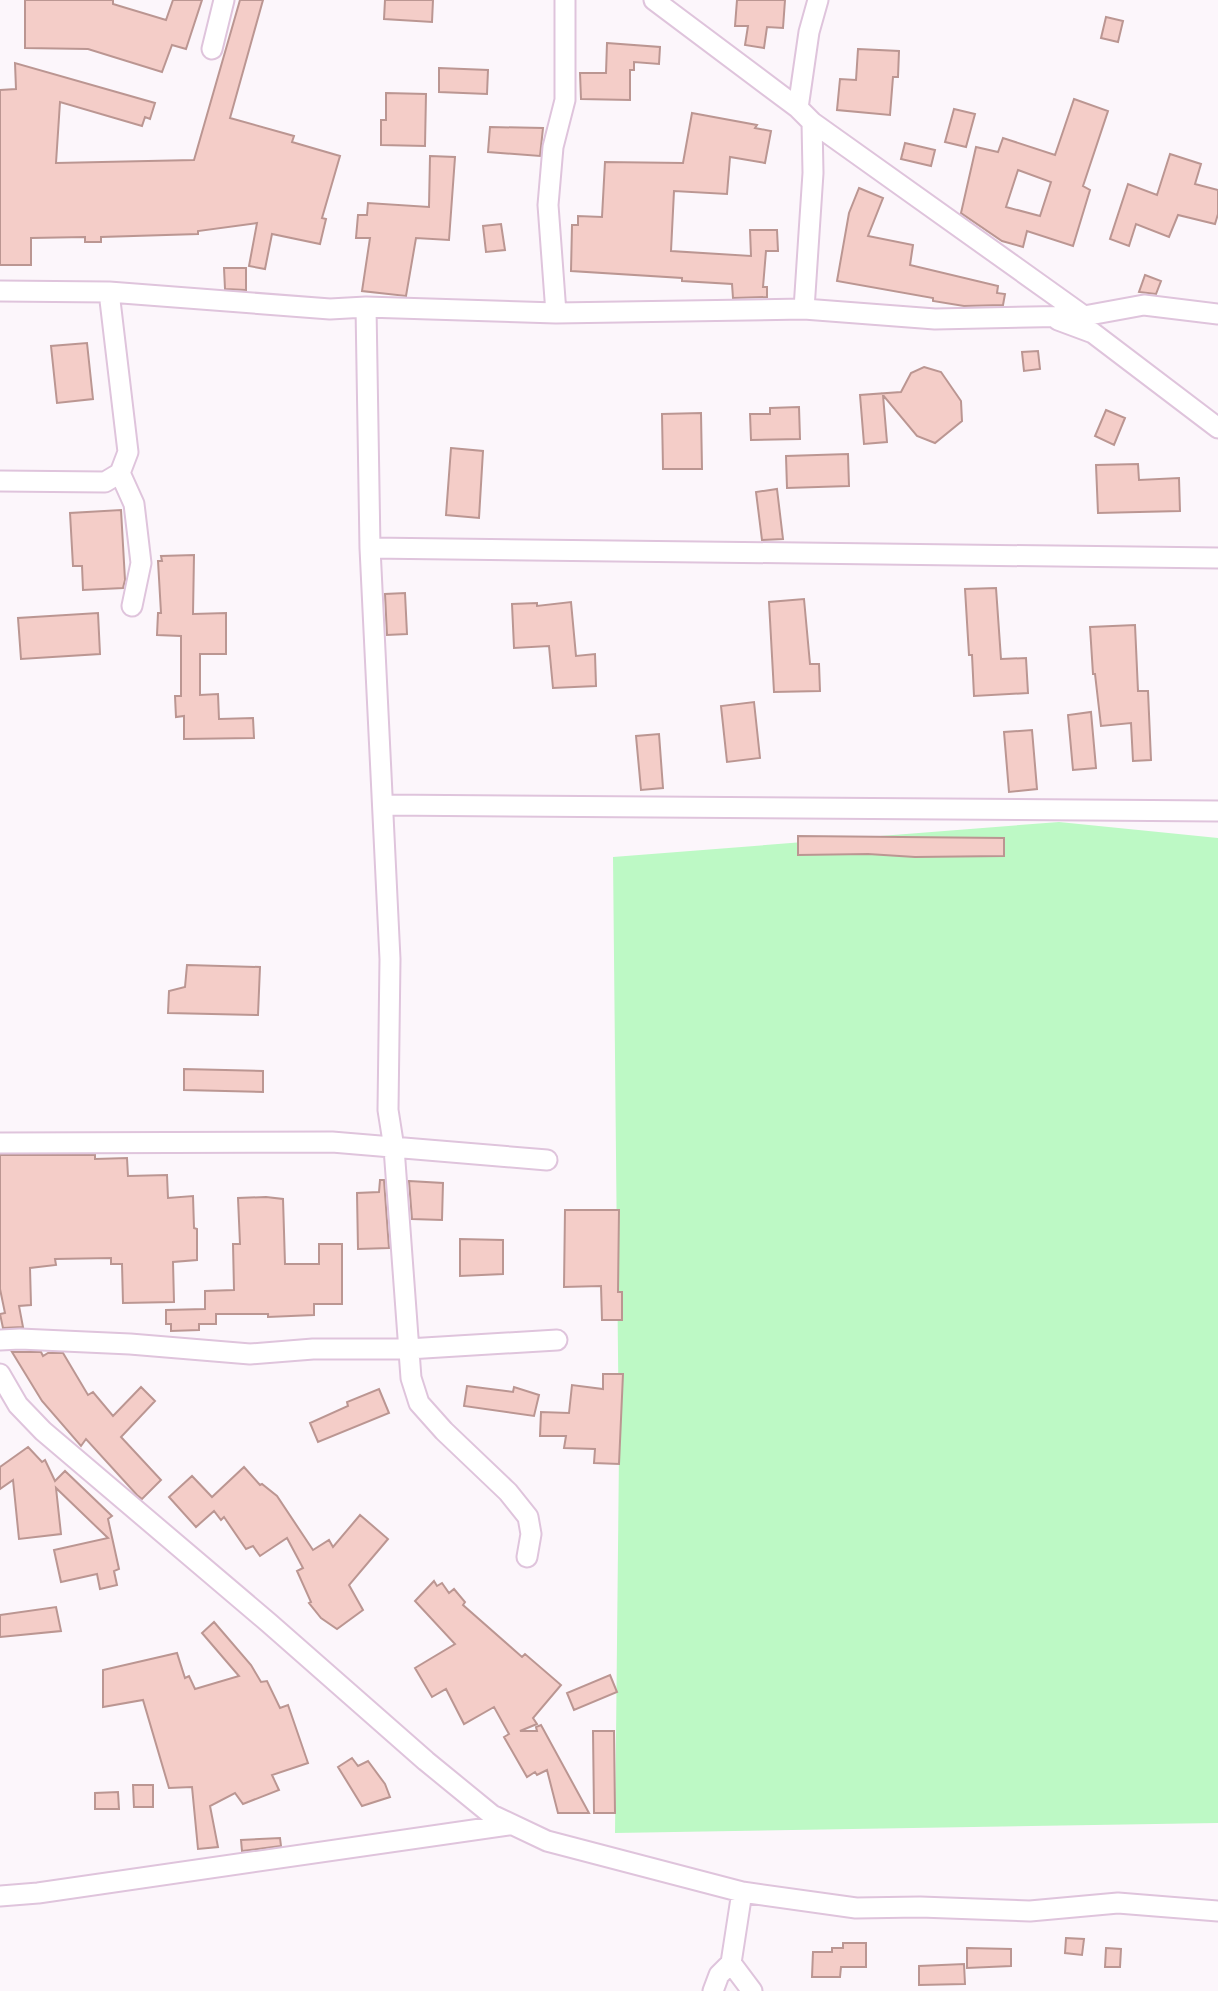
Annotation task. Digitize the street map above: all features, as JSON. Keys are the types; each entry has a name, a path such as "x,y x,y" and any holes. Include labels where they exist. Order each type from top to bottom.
{"street":[{"path":"212,50 224,0"},
{"path":"556,313 548,205 553,148 565,100 565,0"},
{"path":"654,0 805,115 1084,316"},
{"path":"804,309 813,173 805,115 809,32 818,0"},
{"path":"0,291 109,292 330,309 366,307 556,313 804,309 935,319 1084,316 1144,305 1218,314"},
{"path":"0,481 105,482 120,473 128,452 109,292"},
{"path":"366,307 370,548 390,959 388,1110 394,1148 411,1377 419,1403 444,1431 508,1492 528,1517 531,1534 527,1557"},
{"path":"1051,318 1093,333 1218,428"},
{"path":"120,473 134,504 141,563 132,606"},
{"path":"370,548 1218,558"},
{"path":"383,805 1218,811"},
{"path":"0,1143 332,1143 547,1160"},
{"path":"0,1340 130,1344 250,1354 313,1349 408,1349 557,1340"},
{"path":"0,1374 18,1405 43,1431 259,1614 426,1761 508,1825 547,1841 742,1892 856,1908 920,1907 1030,1911 1118,1903 1218,1911"},
{"path":"0,1896 38,1893 508,1825"},
{"path":"713,1991 719,1975 731,1963 742,1892"},
{"path":"731,1963 752,1991"}],"green space":[{"path":"1059,822 1218,838 1218,1823 615,1833 619,1453 613,857"}],"building":[{"path":"25,0 113,0 113,4 166,20 173,0 202,0 186,49 172,45 162,72 88,49 25,48"},
{"path":"240,0 263,0 230,118 294,136 292,142 340,156 322,218 326,219 320,244 272,234 265,269 249,266 257,223 198,231 198,234 101,237 101,242 85,242 85,237 31,238 31,265 0,265 0,90 16,89 15,63 155,103 150,119 145,117 142,126 60,102 56,163 194,160"},
{"path":"385,0 433,0 432,22 384,19"},
{"path":"737,0 785,0 783,28 767,27 764,48 745,45 748,26 735,26"},
{"path":"1106,17 1123,21 1118,42 1101,38"},
{"path":"607,43 660,47 659,64 634,62 634,70 630,70 630,100 581,99 580,73 606,73"},
{"path":"858,49 899,51 898,77 893,77 890,115 837,110 840,79 856,80"},
{"path":"439,68 488,70 487,94 439,92"},
{"path":"386,93 426,94 425,146 381,145 381,120 386,120"},
{"path":"1074,99 1108,111 1083,186 1090,190 1073,246 1027,231 1023,247 1002,241 961,213 976,147 998,152 1003,138 1055,155","holes":["1018,170 1051,182 1040,216 1006,207"]},
{"path":"954,109 975,114 966,147 945,142"},
{"path":"692,113 757,125 755,128 771,131 765,163 730,157 727,194 674,191 671,251 751,256 750,230 777,230 778,251 766,251 763,287 767,287 767,297 733,298 732,284 571,271 572,225 578,225 578,216 602,217 605,162 683,163"},
{"path":"490,127 543,128 540,156 488,152"},
{"path":"905,143 935,150 931,166 901,159"},
{"path":"1170,154 1201,164 1195,184 1218,190 1218,214 1215,224 1178,215 1169,237 1136,224 1129,246 1110,239 1128,184 1157,195"},
{"path":"430,156 455,157 449,240 416,238 406,296 362,291 370,238 356,238 358,215 367,215 368,203 429,207"},
{"path":"859,188 883,198 868,236 913,245 910,265 998,286 997,293 1005,294 1003,305 964,306 837,281 849,213"},
{"path":"501,224 505,250 486,252 483,226"},
{"path":"224,268 246,268 246,290 225,289"},
{"path":"1145,275 1161,281 1156,294 1139,292"},
{"path":"87,343 93,399 57,403 51,346"},
{"path":"1038,351 1040,369 1024,371 1022,352"},
{"path":"924,367 941,372 961,401 962,421 935,443 917,436 883,395 887,442 864,444 860,395 901,392 911,373"},
{"path":"799,407 800,439 751,440 750,414 770,414 770,408"},
{"path":"1106,410 1125,418 1114,445 1095,436"},
{"path":"701,413 702,469 663,469 662,414"},
{"path":"451,448 483,451 479,518 446,515"},
{"path":"848,454 849,486 787,488 786,456"},
{"path":"1138,464 1139,480 1179,478 1180,511 1098,513 1096,465"},
{"path":"777,489 783,539 762,540 756,492"},
{"path":"121,510 125,580 123,588 83,590 82,566 73,566 70,513"},
{"path":"194,555 193,614 226,613 226,654 200,654 200,695 218,694 219,719 253,718 254,738 184,739 184,716 176,717 175,696 181,696 181,636 157,635 158,613 161,613 158,561 162,561 161,556"},
{"path":"996,588 1001,659 1026,658 1028,693 974,696 965,589"},
{"path":"405,593 407,634 387,635 385,594"},
{"path":"804,599 810,664 819,664 820,691 774,692 769,602"},
{"path":"571,602 576,656 595,654 596,686 553,688 549,646 514,648 512,604 537,603 537,606"},
{"path":"98,613 100,654 21,659 18,618"},
{"path":"1135,625 1138,691 1148,691 1151,760 1133,761 1131,723 1101,726 1093,674 1090,627"},
{"path":"754,702 760,758 727,762 721,706"},
{"path":"1091,712 1096,768 1073,770 1068,715"},
{"path":"1032,730 1037,789 1009,792 1004,732"},
{"path":"659,734 663,788 641,790 636,736"},
{"path":"798,836 1004,838 1004,856 798,855"},
{"path":"187,965 260,967 258,1015 168,1013 169,991 185,987"},
{"path":"184,1069 263,1071 263,1092 184,1090"},
{"path":"0,1155 95,1155 95,1159 127,1158 128,1176 167,1175 168,1198 193,1196 197,1260 173,1262 174,1302 123,1303 122,1264 111,1264 111,1258 55,1259 56,1265 30,1268 31,1305 19,1306 23,1327 3,1328 0,1314 5,1313 0,1289"},
{"path":"380,1180 384,1180 389,1248 358,1249 357,1193 379,1192"},
{"path":"409,1181 443,1183 442,1220 412,1219"},
{"path":"238,1198 283,1199 285,1264 319,1264 319,1244 342,1244 342,1304 314,1304 314,1315 268,1317 268,1314 216,1314 216,1324 199,1324 199,1330 171,1331 171,1324 166,1324 166,1310 205,1309 205,1291 234,1290 233,1244 240,1244"},
{"path":"565,1210 619,1210 618,1292 622,1292 622,1320 602,1320 601,1286 564,1287"},
{"path":"460,1239 503,1240 503,1274 460,1276"},
{"path":"12,1352 41,1352 43,1356 48,1353 63,1353 88,1395 93,1392 113,1416 141,1387 155,1401 121,1437 161,1480 142,1499 137,1495 86,1439 81,1446 42,1401"},
{"path":"603,1374 623,1374 619,1464 594,1463 595,1449 564,1448 566,1436 540,1436 541,1412 569,1413 572,1385 603,1389"},
{"path":"467,1386 513,1392 514,1387 539,1395 534,1416 464,1406"},
{"path":"379,1389 389,1413 318,1442 310,1423 348,1406 347,1402"},
{"path":"28,1447 42,1462 45,1460 55,1481 65,1471 112,1516 108,1519 119,1569 114,1571 117,1585 100,1589 97,1574 61,1582 54,1550 108,1538 56,1488 61,1534 19,1539 13,1480 0,1489 0,1467"},
{"path":"244,1467 260,1485 277,1496 313,1550 329,1540 333,1547 360,1515 388,1539 349,1585 363,1610 337,1629 321,1618 309,1603 311,1602 297,1571 303,1568 287,1538 260,1556 253,1546 246,1549 224,1517 221,1520 214,1511 196,1527 169,1497 192,1476 212,1497"},
{"path":"434,1581 437,1586 442,1583 449,1593 454,1589 465,1602 463,1605 522,1657 525,1654 561,1685 533,1718 537,1724 520,1731 537,1731 536,1727 541,1725 589,1813 558,1813 547,1770 527,1777 504,1737 509,1734 494,1707 464,1724 446,1689 432,1697 415,1668 455,1644 415,1601"},
{"path":"56,1607 61,1631 0,1637 0,1615"},
{"path":"214,1622 251,1665 261,1682 267,1681 280,1708 288,1705 308,1763 272,1775 279,1790 243,1804 235,1793 210,1806 218,1847 198,1849 192,1787 169,1788 143,1700 103,1707 103,1670 177,1653 185,1678 189,1676 195,1689 239,1676 202,1633"},
{"path":"610,1675 617,1692 574,1710 567,1693"},
{"path":"593,1731 614,1731 615,1813 594,1813"},
{"path":"352,1758 358,1766 368,1761 385,1784 390,1797 362,1806 338,1767"},
{"path":"133,1785 153,1785 153,1807 134,1807"},
{"path":"118,1792 119,1809 95,1809 95,1793"},
{"path":"280,1838 281,1846 242,1851 241,1840"},
{"path":"1066,1938 1084,1939 1082,1955 1065,1953"},
{"path":"843,1943 866,1943 866,1967 841,1967 840,1977 812,1977 813,1952 832,1952 832,1948 843,1948"},
{"path":"967,1948 1011,1949 1011,1966 967,1968"},
{"path":"1106,1948 1121,1949 1120,1967 1105,1967"},
{"path":"964,1964 965,1984 919,1985 919,1966"}]}
